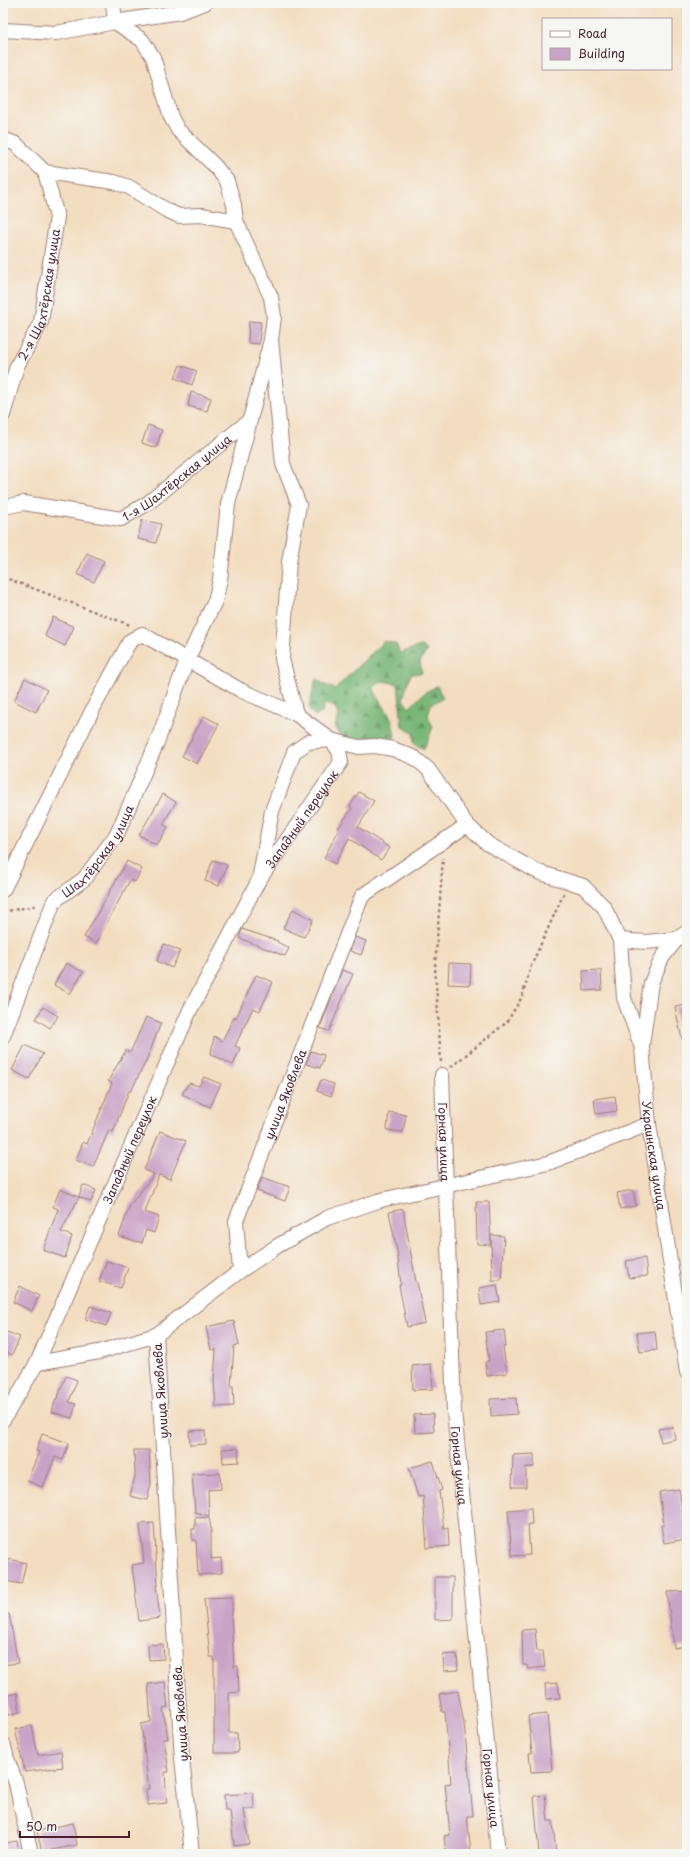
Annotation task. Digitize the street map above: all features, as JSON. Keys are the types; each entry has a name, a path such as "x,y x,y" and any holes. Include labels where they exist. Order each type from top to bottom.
{"street":[{"path":"113,3 115,22"},
{"path":"3,30 56,33 180,12 205,3"},
{"name":"1-я Шахтёрская улица","path":"115,22 142,40 153,57 171,117 178,130 215,166 227,181 234,205 236,221 271,297 274,317 271,340 228,504 220,580 215,601 187,660"},
{"path":"3,139 16,144 45,172 114,182 124,185 179,216 201,215 236,221"},
{"name":"2-я Шахтёрская улица","path":"3,415 17,366 42,322 57,217 45,172"},
{"path":"271,340 283,464 299,505 289,562 282,659 296,714"},
{"name":"1-я Шахтёрская улица","path":"3,507 24,503 121,519 148,503 250,420"},
{"path":"3,890 95,705 130,641 142,634 242,691 296,714 331,740 359,747 375,746 387,748 415,758 428,769 467,825 488,844 538,872 583,886 604,908 620,940 646,942 682,935"},
{"name":"Шахтёрская улица","path":"3,1036 54,901 84,879 117,834 156,745 187,660"},
{"name":"Западный переулок","path":"3,1420 37,1363 190,1010 259,880 341,762 339,751 331,740 308,742 294,752 272,811 259,880"},
{"path":"341,762 359,747"},
{"path":"444,841 467,825"},
{"name":"улица Яковлева","path":"192,1854 182,1758 156,1335 240,1271 236,1221 362,896 444,841"},
{"path":"642,1048 651,983 662,958 682,935"},
{"name":"Украинская улица","path":"620,940 624,998 642,1048 649,1124 687,1372"},
{"name":"Горная улица","path":"442,1075 454,1411 498,1854"},
{"path":"240,1271 279,1245 327,1218 381,1200 548,1163 649,1124"},
{"path":"37,1363 99,1352 156,1335"},
{"path":"3,1743 16,1784 30,1854"}],"path":[{"path":"3,577 133,626 142,634"},
{"path":"442,1075 435,967 444,841"},
{"path":"442,1075 507,1022 522,997 531,966 570,882"},
{"path":"3,912 54,901"}],"green space":[{"path":"384,641 396,644 400,653 421,646 427,650 420,662 422,673 411,674 403,699 409,708 424,693 437,686 443,698 431,704 428,716 433,727 424,749 414,744 413,732 402,726 398,684 383,681 372,687 392,720 395,737 389,740 376,742 341,736 335,726 338,715 335,707 324,704 322,713 314,716 309,708 316,678 325,685 335,689"}],"building":[{"path":"249,321 261,322 259,344 248,343"},
{"path":"180,365 197,371 192,385 175,378"},
{"path":"191,392 211,398 207,411 188,406"},
{"path":"148,425 162,430 156,448 142,443"},
{"path":"142,520 161,524 156,543 138,539"},
{"path":"87,553 104,561 94,582 77,574"},
{"path":"53,617 74,627 65,646 45,636"},
{"path":"25,678 47,690 36,712 14,701"},
{"path":"204,716 219,724 197,764 182,756"},
{"path":"359,792 374,801 358,827 390,848 381,860 349,838 335,864 324,858 338,831 337,830 352,808 350,806"},
{"path":"163,794 176,802 163,824 168,827 157,845 139,835"},
{"path":"213,860 227,865 219,886 205,881"},
{"path":"127,861 142,869 135,882 130,880 96,943 84,937"},
{"path":"293,909 313,920 304,937 283,928"},
{"path":"242,929 278,941 277,942 289,948 285,956 239,938"},
{"path":"355,937 366,941 361,955 350,951"},
{"path":"164,944 180,951 172,968 157,961"},
{"path":"66,963 83,972 70,994 54,985"},
{"path":"449,963 471,964 470,985 448,984"},
{"path":"342,970 353,974 329,1031 320,1028"},
{"path":"601,970 602,990 584,991 583,971"},
{"path":"256,975 273,982 260,1011 253,1008 235,1046 240,1048 233,1065 211,1054 214,1036 222,1041 234,1017 236,1018"},
{"path":"687,1005 687,1039 682,1039 675,1007"},
{"path":"43,1007 58,1016 50,1028 36,1019"},
{"path":"146,1017 161,1023 146,1061 131,1091 129,1091 113,1132 109,1130 93,1167 76,1160 83,1142 87,1144 112,1083 108,1081 126,1050 130,1053"},
{"path":"25,1045 43,1054 29,1079 12,1070"},
{"path":"311,1051 324,1055 320,1068 306,1064"},
{"path":"204,1077 221,1084 210,1107 182,1094 189,1083 199,1086"},
{"path":"321,1080 334,1084 331,1096 317,1091"},
{"path":"615,1096 617,1111 596,1114 594,1099"},
{"path":"389,1112 406,1115 403,1132 387,1130"},
{"path":"160,1131 186,1141 170,1179 159,1175 145,1212 159,1217 154,1233 146,1230 142,1243 119,1236 130,1205 154,1174 144,1170"},
{"path":"262,1177 290,1187 285,1201 257,1191"},
{"path":"83,1185 96,1190 91,1202 79,1197"},
{"path":"60,1189 79,1197 61,1232 72,1236 65,1258 43,1250 58,1209 53,1207"},
{"path":"633,1190 636,1206 620,1209 617,1193"},
{"path":"476,1202 489,1202 491,1245 477,1244"},
{"path":"403,1209 425,1323 407,1327 399,1285 401,1285 397,1251 389,1212"},
{"path":"491,1235 504,1236 501,1280 492,1280"},
{"path":"645,1258 647,1276 629,1278 626,1261"},
{"path":"107,1261 128,1268 121,1288 99,1281"},
{"path":"497,1285 500,1302 481,1305 479,1288"},
{"path":"20,1286 39,1296 32,1311 13,1302"},
{"path":"90,1306 111,1313 106,1326 85,1319"},
{"path":"234,1321 239,1345 234,1346 231,1386 233,1386 234,1406 216,1407 214,1381 216,1349 211,1350 206,1327"},
{"path":"504,1330 506,1346 503,1347 507,1373 487,1376 485,1362 489,1361 485,1332"},
{"path":"655,1331 657,1350 640,1352 637,1333"},
{"path":"7,1332 20,1337 12,1355 3,1351 3,1341"},
{"path":"431,1364 433,1389 413,1390 412,1366"},
{"path":"66,1376 77,1380 69,1402 76,1404 72,1418 52,1412 56,1398 57,1399"},
{"path":"516,1398 517,1414 491,1416 490,1399"},
{"path":"433,1414 434,1432 415,1433 414,1415"},
{"path":"673,1427 675,1439 661,1442 658,1429"},
{"path":"205,1430 206,1444 190,1445 189,1431"},
{"path":"42,1434 69,1443 63,1460 55,1457 43,1487 27,1481 39,1452 36,1451"},
{"path":"238,1448 239,1462 223,1463 222,1449"},
{"path":"134,1450 149,1450 151,1484 147,1500 130,1496 135,1476"},
{"path":"534,1454 534,1467 526,1467 526,1487 512,1487 513,1455"},
{"path":"433,1461 442,1490 439,1491 444,1529 448,1528 449,1546 427,1548 423,1496 418,1497 409,1468"},
{"path":"220,1473 221,1489 208,1490 209,1516 195,1512 192,1474"},
{"path":"679,1489 684,1522 687,1521 687,1539 664,1543 661,1525 664,1525 659,1492"},
{"path":"531,1508 532,1524 528,1524 530,1555 512,1556 508,1510"},
{"path":"209,1517 211,1529 211,1559 221,1558 222,1573 198,1575 196,1540 192,1540 192,1529 195,1529 195,1518"},
{"path":"154,1523 158,1585 156,1585 160,1618 139,1621 132,1565 144,1563 140,1524"},
{"path":"9,1559 26,1563 21,1584 5,1581"},
{"path":"435,1577 453,1577 453,1619 435,1620"},
{"path":"687,1591 687,1646 674,1648 667,1592"},
{"path":"232,1597 231,1615 234,1667 238,1666 239,1692 229,1693 229,1733 237,1733 238,1753 214,1753 214,1657 210,1657 204,1598"},
{"path":"3,1614 9,1614 18,1663 3,1665"},
{"path":"535,1629 537,1651 543,1651 545,1667 528,1669 527,1665 523,1665 522,1630"},
{"path":"163,1644 164,1659 149,1660 148,1645"},
{"path":"457,1654 458,1670 444,1671 443,1655"},
{"path":"165,1682 168,1707 163,1708 168,1739 164,1739 169,1772 165,1772 167,1803 148,1805 146,1789 149,1789 141,1724 151,1722 148,1684"},
{"path":"558,1683 560,1698 546,1699 545,1684"},
{"path":"458,1691 464,1723 473,1816 467,1816 471,1854 446,1854 444,1836 450,1835 445,1784 451,1783 445,1712 442,1712 439,1694"},
{"path":"17,1693 20,1712 9,1715 5,1696"},
{"path":"547,1714 552,1771 531,1772 529,1753 532,1753 528,1716"},
{"path":"32,1726 38,1755 61,1751 63,1767 25,1772 15,1729"},
{"path":"253,1793 254,1809 244,1809 249,1844 234,1846 230,1810 225,1810 224,1795"},
{"path":"545,1795 548,1821 553,1821 556,1854 539,1854 534,1796"},
{"path":"73,1823 77,1845 42,1852 37,1831"},
{"path":"17,1841 19,1854 6,1854 5,1843"}]}
